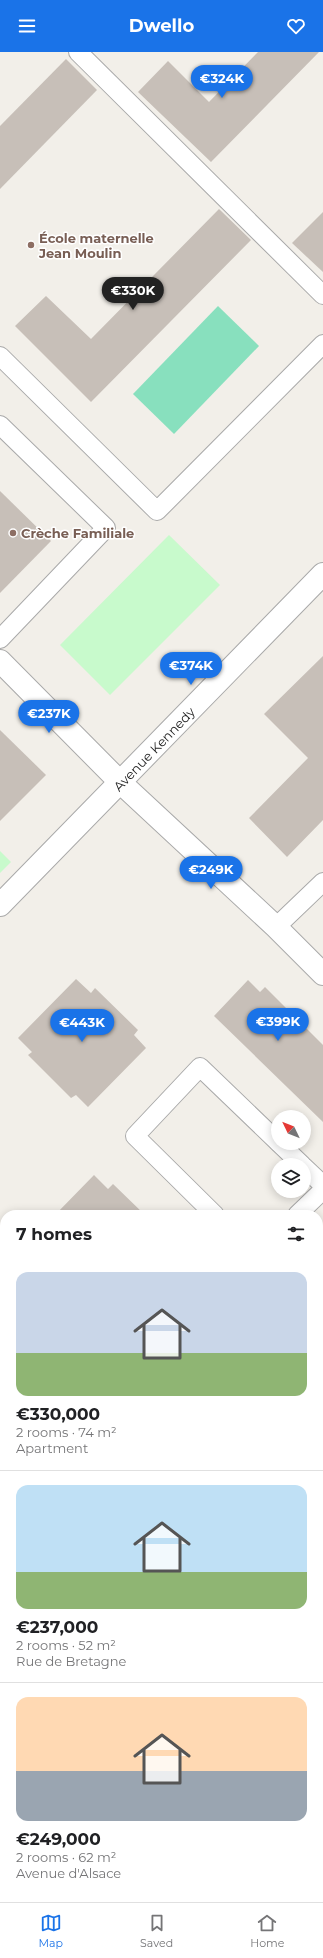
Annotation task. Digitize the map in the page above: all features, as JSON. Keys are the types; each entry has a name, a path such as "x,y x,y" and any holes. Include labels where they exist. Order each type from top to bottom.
{"street":[{"name":"Avenue Kennedy","path":"0,905 121,783 323,574"},
{"path":"0,661 121,783 276,927 323,974"}],"lane":[{"path":"78,52 323,295"},
{"path":"0,356 157,511 323,344"},
{"path":"0,425 106,528 0,639"},
{"path":"276,927 323,882"},
{"path":"210,1210 135,1136 200,1067 271,1135"},
{"path":"286,1150 295,1158"},
{"path":"311,1174 323,1185"},
{"path":"303,1210 323,1190"}],"green space":[{"path":"218,306 259,346 174,434 133,394"},
{"path":"169,535 220,585 110,695 60,645"},
{"path":"0,851 11,862 0,873"}],"building":[{"path":"258,52 319,52 211,162 138,92 168,61 209,102"},
{"path":"66,59 97,90 0,189 0,126"},
{"path":"219,209 251,240 91,402 15,326 46,296 91,339"},
{"path":"323,212 323,272 292,243"},
{"path":"0,491 51,541 0,593"},
{"path":"323,656 323,820 287,857 249,818 308,758 264,714"},
{"path":"0,730 46,775 0,821"},
{"path":"76,979 91,993 95,988 138,1030 134,1035 146,1048 88,1107 76,1095 71,1098 28,1055 32,1052 18,1038"},
{"path":"248,980 260,992 265,987 323,1045 323,1122 311,1110 214,1016"},
{"path":"94,1175 108,1189 113,1184 140,1210 60,1210"}],"place":[{"name":"École maternelle Jean Moulin","path":"31,245"},
{"name":"Crèche Familiale","path":"13,533"}]}
